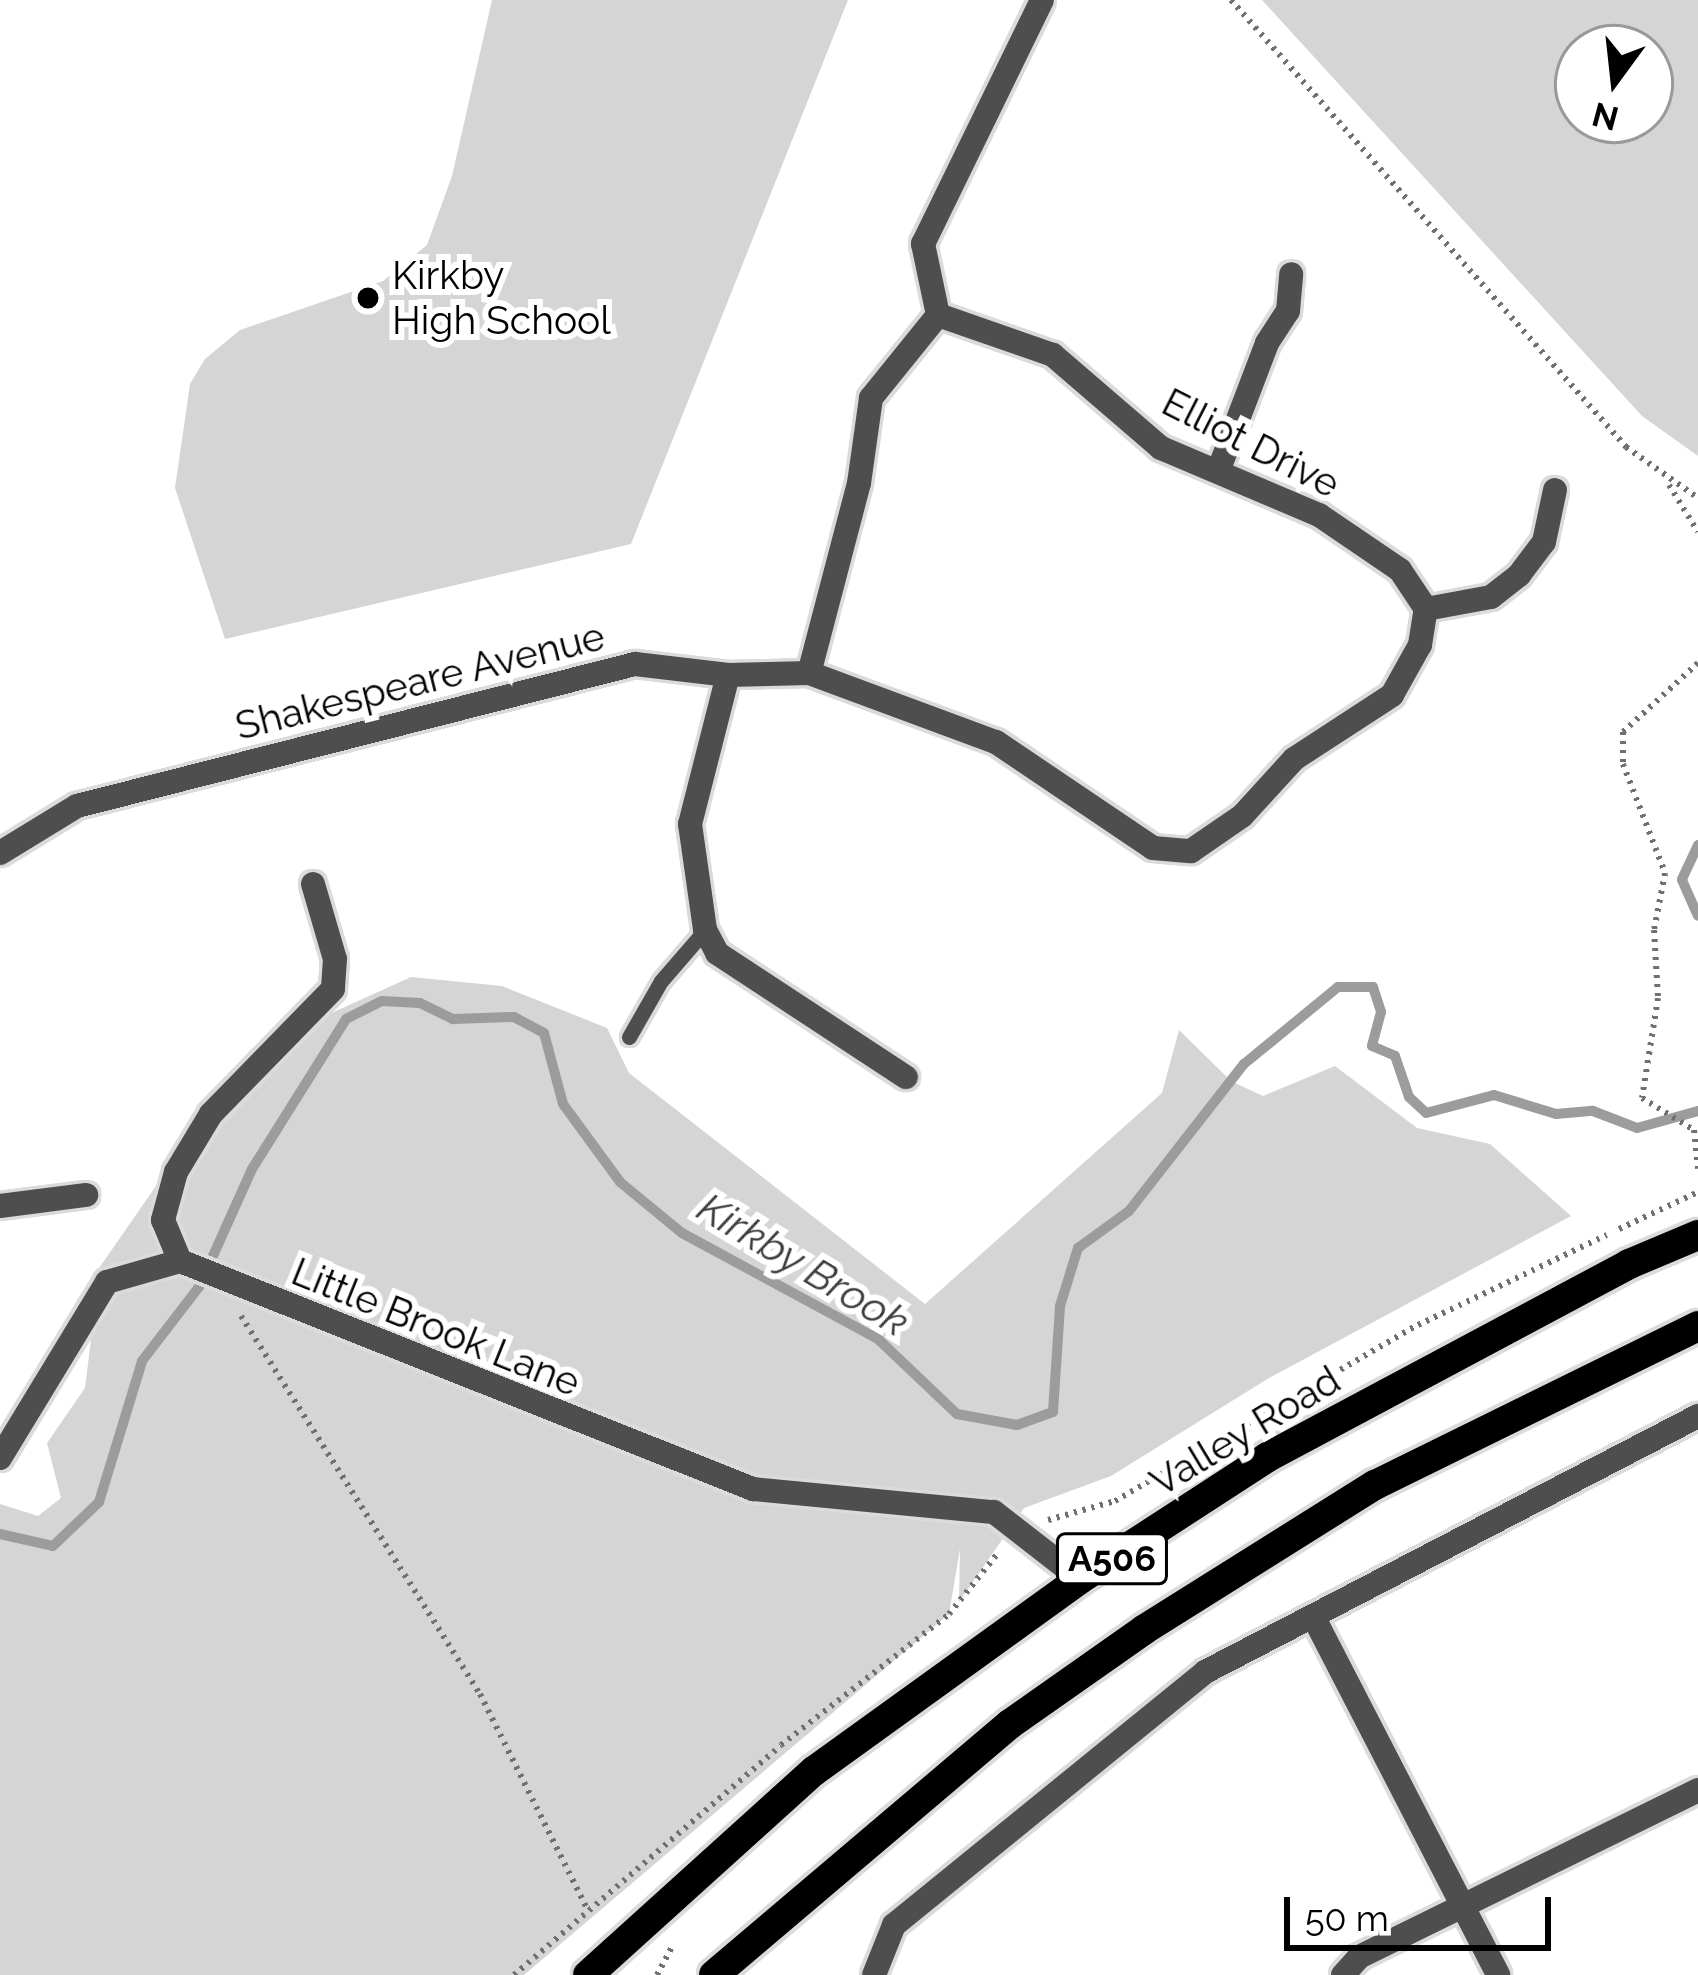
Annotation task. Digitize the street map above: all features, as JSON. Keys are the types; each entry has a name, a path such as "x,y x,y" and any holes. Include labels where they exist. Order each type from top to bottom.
{"main road":[{"name":"Valley Road","path":"588,1975 814,1771 1080,1580 1268,1456 1629,1264 1698,1235"},
{"name":"A506","path":"714,1975 1010,1724 1145,1629 1375,1485 1698,1326"}],"street":[{"path":"808,673 859,484 871,398 938,315 923,244 1042,0"},
{"path":"1219,469 1267,344 1288,311 1291,274"},
{"name":"Elliot Drive","path":"938,315 1054,355 1161,448 1319,515 1400,570 1426,609"},
{"path":"1426,609 1491,597 1519,575 1544,542 1555,490"},
{"name":"Shakespeare Avenue","path":"0,853 50,830 77,806 635,664 728,675 808,673 996,742 1153,848 1191,851 1242,816 1294,759 1392,695 1420,645 1426,609"},
{"path":"728,675 690,824 705,930 717,952 906,1077"},
{"path":"0,1458 107,1282 180,1261 163,1220 176,1172 211,1114 333,988 335,959 313,884"},
{"path":"0,1206 86,1195"},
{"name":"Little Brook Lane","path":"180,1261 753,1489 994,1512 1080,1580"},
{"path":"874,1975 894,1925 1205,1672 1698,1416"},
{"path":"1313,1616 1498,1975"},
{"path":"1342,1975 1359,1957 1698,1790"}],"lane":[{"path":"629,1037 661,981 705,930"}],"path":[{"path":"1231,0 1626,447 1669,485 1698,532"},
{"path":"1669,485 1698,498"},
{"path":"1698,663 1623,731 1623,764 1665,873 1654,930 1658,998 1642,1098 1694,1130 1698,1169"},
{"path":"230,1284 246,1331 480,1694 586,1909"}],"shaded area":[{"path":"492,0 848,0 631,544 225,639 175,488 190,384 205,359 240,330 383,281 427,245 452,176"},
{"path":"1262,0 1698,0 1698,456 1642,416"},
{"path":"411,977 502,986 607,1028 629,1073 925,1304 1162,1093 1179,1030 1231,1081 1263,1096 1335,1066 1417,1128 1490,1144 1571,1216 1269,1378 1111,1476 1024,1508 959,1602 960,1549 949,1614 524,1975 0,1975 0,1504 38,1516 61,1498 47,1443 85,1388 96,1299 107,1282 77,1300 250,1050"}],"waterway":[{"name":"Kirkby Brook","path":"1698,845 1682,880 1698,916"},
{"name":"Kirkby Brook","path":"0,1534 53,1546 99,1502 142,1361 199,1287 252,1169 346,1019 382,1001 420,1003 453,1019 514,1017 544,1033 563,1104 620,1182 682,1233 878,1339 957,1414 1017,1425 1053,1412 1060,1306 1078,1248 1129,1211 1244,1064 1338,987 1373,987 1381,1012 1372,1046 1395,1056 1409,1097 1426,1113 1494,1095 1556,1114 1593,1111 1637,1128 1698,1111"}],"place":[{"name":"Kirkby High School","path":"368,298"}]}
